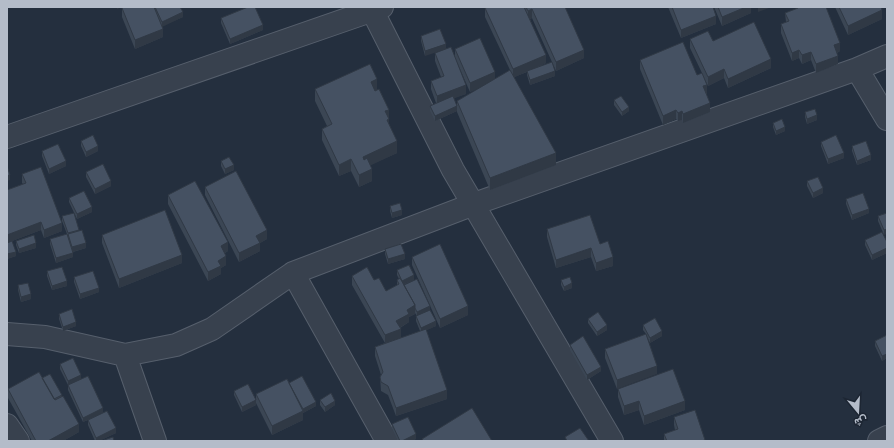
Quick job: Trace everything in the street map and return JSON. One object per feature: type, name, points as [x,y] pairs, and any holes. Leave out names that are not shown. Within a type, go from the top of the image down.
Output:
[{"type":"street","points":[[7,137],[377,9],[453,170],[612,441]]},
{"type":"street","points":[[7,334],[45,337],[125,355],[176,345],[212,329],[293,274],[474,204],[857,69],[887,56]]},
{"type":"street","points":[[857,69],[887,119]]},
{"type":"street","points":[[293,274],[387,441]]},
{"type":"street","points":[[125,355],[155,441]]},
{"type":"street","points":[[7,425],[18,441]]},
{"type":"street","points":[[879,441],[887,437]]},
{"type":"building","points":[[154,7],[163,29],[135,40],[122,8]]},
{"type":"building","points":[[155,7],[180,7],[183,12],[162,22]]},
{"type":"building","points":[[248,7],[255,7],[263,25],[230,39],[221,18]]},
{"type":"building","points":[[524,7],[546,55],[513,69],[485,8]]},
{"type":"building","points":[[526,7],[565,7],[584,50],[556,62],[532,9],[528,11]]},
{"type":"building","points":[[672,7],[713,7],[716,16],[681,30]]},
{"type":"building","points":[[718,7],[746,7],[722,17]]},
{"type":"building","points":[[798,7],[826,7],[840,43],[834,45],[838,56],[816,64],[811,52],[802,55],[799,50],[792,53],[781,24],[789,21],[785,13]]},
{"type":"building","points":[[839,7],[881,7],[882,10],[848,26]]},
{"type":"building","points":[[754,22],[771,59],[728,79],[724,69],[708,77],[690,39],[708,31],[713,41]]},
{"type":"building","points":[[440,29],[446,44],[425,51],[421,36]]},
{"type":"building","points":[[480,38],[495,72],[470,83],[455,49]]},
{"type":"building","points":[[683,42],[697,75],[702,73],[707,85],[703,86],[710,103],[683,114],[682,111],[678,113],[676,110],[663,116],[640,60]]},
{"type":"building","points":[[451,47],[466,85],[437,96],[431,81],[444,76],[435,53]]},
{"type":"building","points":[[552,62],[555,71],[530,80],[527,71]]},
{"type":"building","points":[[370,64],[377,79],[371,82],[375,91],[379,89],[389,110],[385,111],[389,119],[387,120],[397,141],[363,157],[364,160],[367,158],[372,169],[359,175],[351,159],[339,165],[322,129],[332,124],[315,89]]},
{"type":"building","points":[[510,70],[556,153],[490,178],[457,101]]},
{"type":"building","points":[[453,96],[457,106],[435,116],[430,106]]},
{"type":"building","points":[[621,96],[629,107],[622,112],[614,100]]},
{"type":"building","points":[[815,109],[817,115],[807,119],[805,112]]},
{"type":"building","points":[[782,119],[785,127],[776,131],[773,123]]},
{"type":"building","points":[[93,135],[98,146],[86,152],[81,141]]},
{"type":"building","points":[[836,135],[844,153],[828,159],[821,142]]},
{"type":"building","points":[[866,141],[871,155],[857,161],[852,146]]},
{"type":"building","points":[[58,144],[66,161],[49,169],[42,151]]},
{"type":"building","points":[[229,157],[234,165],[225,169],[221,161]]},
{"type":"building","points":[[103,164],[111,181],[95,189],[86,172]]},
{"type":"building","points":[[7,166],[10,175],[7,176]]},
{"type":"building","points":[[41,167],[62,223],[44,230],[41,222],[7,235],[7,190],[26,183],[22,174]]},
{"type":"building","points":[[236,171],[267,230],[256,236],[260,243],[239,253],[205,187]]},
{"type":"building","points":[[818,177],[823,188],[813,193],[807,181]]},
{"type":"building","points":[[195,181],[228,242],[221,246],[226,256],[218,261],[221,266],[208,272],[168,195]]},
{"type":"building","points":[[84,191],[92,207],[77,214],[69,198]]},
{"type":"building","points":[[863,193],[869,209],[852,215],[846,199]]},
{"type":"building","points":[[400,203],[402,210],[392,213],[390,206]]},
{"type":"building","points":[[165,210],[182,255],[119,279],[102,235]]},
{"type":"building","points":[[74,213],[79,230],[68,233],[62,216]]},
{"type":"building","points":[[887,213],[887,229],[884,230],[878,216]]},
{"type":"building","points":[[590,215],[600,244],[608,241],[613,257],[596,263],[591,248],[556,260],[547,229]]},
{"type":"building","points":[[82,230],[86,243],[72,247],[68,234]]},
{"type":"building","points":[[882,232],[887,242],[887,248],[872,255],[865,240]]},
{"type":"building","points":[[67,234],[73,253],[56,258],[50,239]]},
{"type":"building","points":[[34,235],[36,243],[19,249],[16,241]]},
{"type":"building","points":[[12,241],[16,252],[7,254],[7,243]]},
{"type":"building","points":[[401,244],[405,254],[388,259],[385,249]]},
{"type":"building","points":[[440,244],[468,306],[440,319],[412,257]]},
{"type":"building","points":[[409,265],[414,275],[402,281],[397,270]]},
{"type":"building","points":[[62,267],[67,281],[52,286],[47,271]]},
{"type":"building","points":[[367,267],[374,280],[379,278],[386,291],[399,284],[397,280],[400,278],[415,305],[407,310],[409,314],[396,321],[401,329],[385,335],[352,276]]},
{"type":"building","points":[[93,271],[99,288],[80,294],[74,277]]},
{"type":"building","points":[[570,277],[572,283],[564,287],[561,280]]},
{"type":"building","points":[[417,279],[430,306],[417,312],[415,305],[404,285]]},
{"type":"building","points":[[28,283],[31,294],[21,297],[18,285]]},
{"type":"building","points":[[72,309],[76,322],[63,327],[59,314]]},
{"type":"building","points":[[430,310],[436,321],[421,328],[416,316]]},
{"type":"building","points":[[598,312],[607,325],[597,332],[588,319]]},
{"type":"building","points":[[655,318],[662,331],[650,338],[643,325]]},
{"type":"building","points":[[426,329],[447,390],[396,408],[388,386],[381,382],[380,377],[383,372],[375,347]]},
{"type":"building","points":[[646,334],[657,366],[617,380],[605,349]]},
{"type":"building","points":[[887,335],[887,354],[882,356],[875,341]]},
{"type":"building","points":[[583,336],[601,367],[587,375],[570,345]]},
{"type":"building","points":[[73,358],[81,375],[68,381],[60,364]]},
{"type":"building","points":[[673,369],[685,401],[644,416],[639,401],[624,406],[618,389]]},
{"type":"building","points":[[39,372],[55,400],[63,396],[79,424],[48,441],[36,441],[8,389]]},
{"type":"building","points":[[50,374],[62,395],[54,399],[42,378]]},
{"type":"building","points":[[88,376],[103,408],[83,418],[68,385]]},
{"type":"building","points":[[302,376],[316,402],[303,409],[289,383]]},
{"type":"building","points":[[287,379],[303,411],[272,426],[256,394]]},
{"type":"building","points":[[248,384],[256,400],[242,407],[234,391]]},
{"type":"building","points":[[331,393],[335,401],[325,407],[320,400]]},
{"type":"building","points":[[472,408],[492,441],[423,441],[422,439]]},
{"type":"building","points":[[695,410],[705,440],[667,441],[664,434],[678,429],[674,417]]},
{"type":"building","points":[[107,411],[116,428],[96,438],[88,420]]},
{"type":"building","points":[[408,417],[416,434],[400,441],[392,424]]},
{"type":"building","points":[[580,428],[589,441],[567,441],[565,437]]},
{"type":"building","points":[[113,437],[114,441],[101,441]]}]
